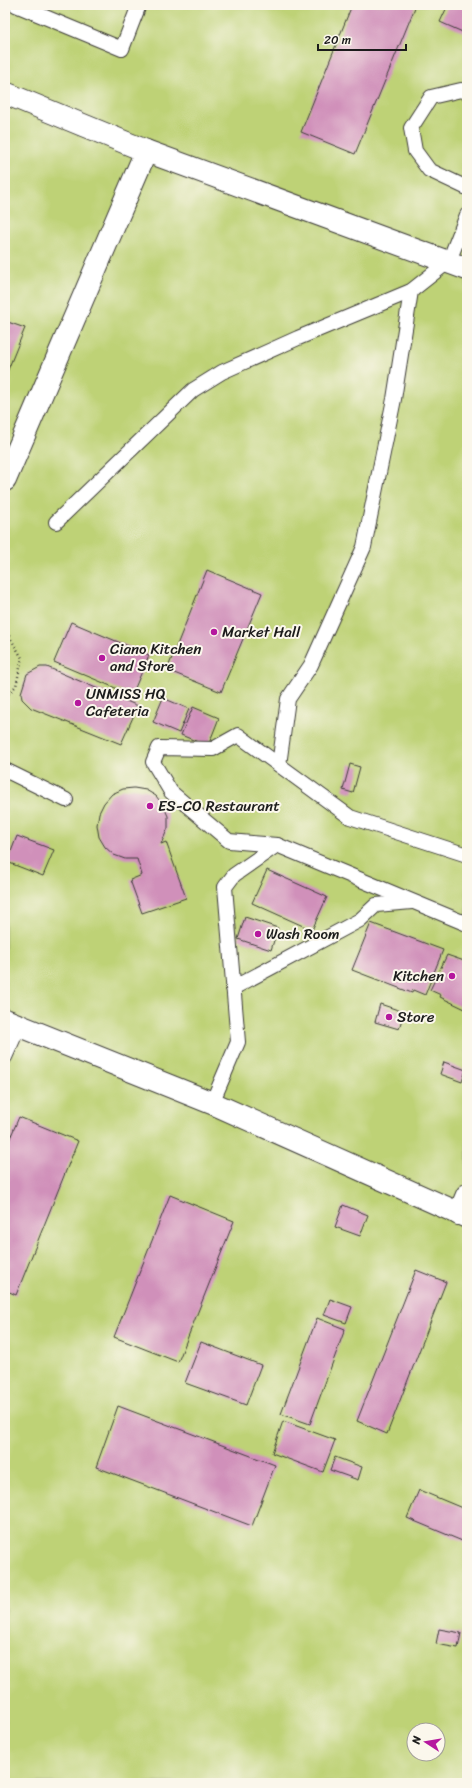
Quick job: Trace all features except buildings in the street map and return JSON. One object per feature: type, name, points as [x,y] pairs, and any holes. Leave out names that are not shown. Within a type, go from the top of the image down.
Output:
[{"type":"street","points":[[5,93],[146,151],[458,265]]},
{"type":"street","points":[[5,480],[146,151]]},
{"type":"street","points":[[12,1023],[212,1103],[464,1209]]},
{"type":"lane","points":[[16,5],[122,49],[139,5]]},
{"type":"lane","points":[[467,92],[461,90],[431,97],[411,128],[415,152],[429,170],[467,188]]},
{"type":"lane","points":[[56,522],[193,390],[222,372],[298,338],[411,291],[458,265],[467,214]]},
{"type":"lane","points":[[279,766],[288,699],[311,665],[364,547],[394,399],[411,291]]},
{"type":"lane","points":[[467,855],[350,817],[238,735],[214,749],[159,748],[153,762],[171,792],[229,841],[277,846],[467,924]]},
{"type":"lane","points":[[5,770],[66,800]]},
{"type":"lane","points":[[212,1103],[238,1042],[225,887],[234,875],[277,846]]},
{"type":"lane","points":[[233,988],[360,920],[376,905],[414,902]]},
{"type":"lane","points":[[5,1057],[12,1023]]},
{"type":"path","points":[[5,629],[22,658],[16,686],[5,697]]},
{"type":"green space","points":[[5,5],[467,5],[467,1783],[5,1783]]},
{"type":"place","name":"Market Hall","points":[[214,632]]},
{"type":"place","name":"Ciano Kitchen and Store","points":[[102,658]]},
{"type":"place","name":"UNMISS HQ Cafeteria","points":[[78,703]]},
{"type":"place","name":"ES-CO Restaurant","points":[[150,806]]},
{"type":"place","name":"Wash Room","points":[[258,934]]},
{"type":"place","name":"Kitchen","points":[[452,976]]},
{"type":"place","name":"Store","points":[[389,1017]]}]
